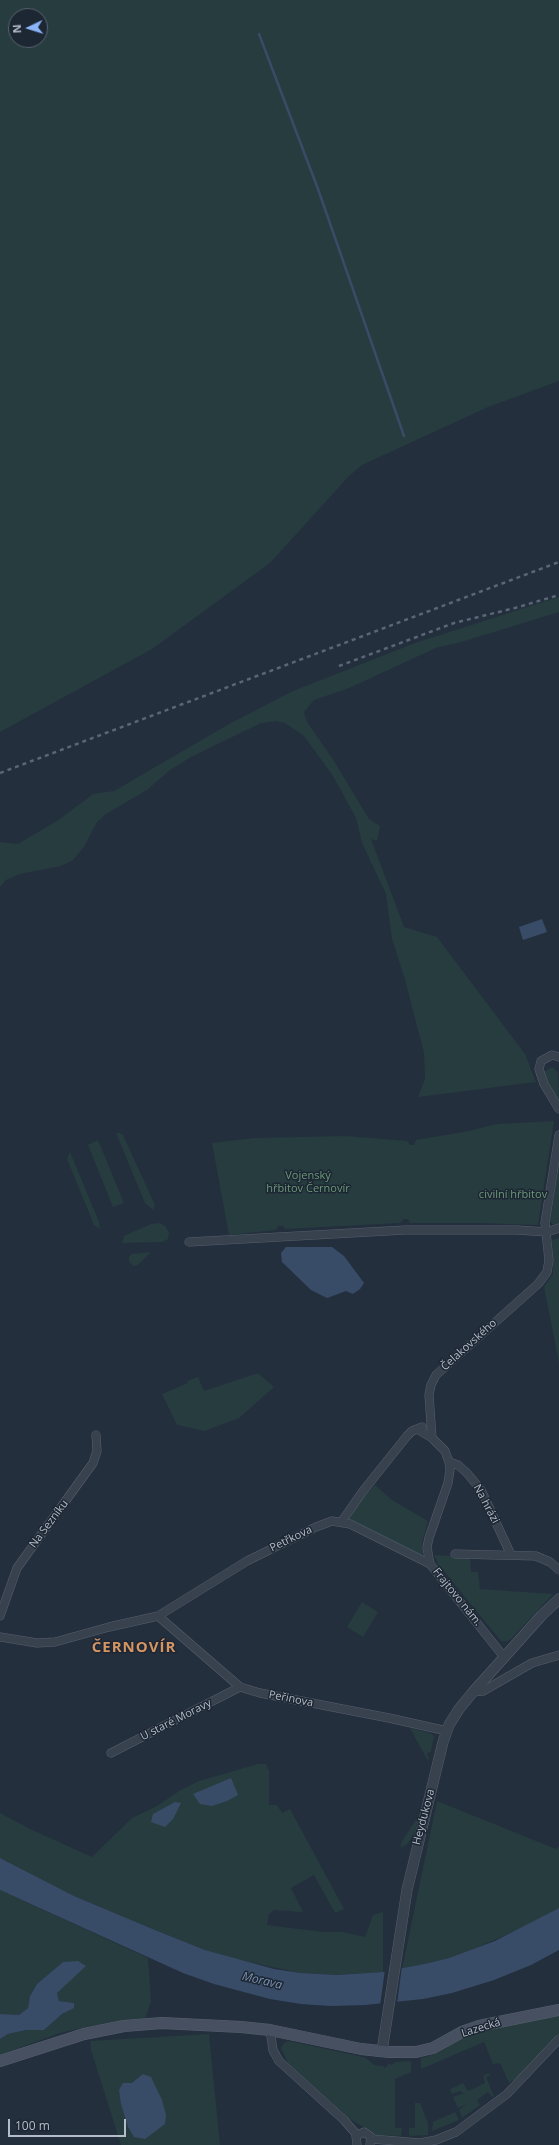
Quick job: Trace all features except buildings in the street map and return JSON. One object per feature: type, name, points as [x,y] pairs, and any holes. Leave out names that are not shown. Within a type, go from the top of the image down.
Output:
[{"type":"main road","name":"Lazecká","points":[[0,2061],[60,2040],[101,2030],[162,2023],[222,2021],[334,2044],[382,2051],[424,2050],[479,2026],[559,2010]]},
{"type":"street","points":[[559,1056],[552,1055],[541,1061],[539,1069],[544,1084],[559,1108]]},
{"type":"street","name":"Čelakovského","points":[[432,1438],[430,1389],[436,1375],[545,1276],[549,1265],[545,1223],[559,1135]]},
{"type":"street","points":[[189,1242],[405,1230],[517,1230],[547,1232],[559,1228]]},
{"type":"street","points":[[430,1564],[342,1522],[363,1491],[407,1436],[417,1429],[432,1425]]},
{"type":"street","points":[[417,1429],[432,1438],[442,1447],[449,1462]]},
{"type":"street","name":"Na Sezníku","points":[[0,1616],[17,1568],[93,1463],[97,1451],[96,1435]]},
{"type":"street","name":"Na hrázi","points":[[449,1462],[463,1469],[481,1490],[511,1556]]},
{"type":"street","name":"Frajtovo nám.","points":[[449,1462],[448,1482],[427,1546],[430,1564],[504,1657]]},
{"type":"street","name":"Petřkova","points":[[0,1637],[37,1642],[55,1642],[109,1627],[158,1616],[247,1561],[322,1524],[342,1522]]},
{"type":"street","points":[[455,1554],[536,1556],[550,1562],[559,1570]]},
{"type":"street","name":"Heydukova","points":[[382,2051],[396,1950],[416,1850],[447,1731],[456,1713],[473,1692],[542,1615],[559,1599]]},
{"type":"street","name":"Peřinova","points":[[158,1616],[240,1687],[260,1693],[447,1731]]},
{"type":"street","points":[[473,1692],[486,1690],[532,1663],[559,1655]]},
{"type":"street","name":"U staré Moravy","points":[[111,1753],[240,1687]]},
{"type":"street","points":[[270,2030],[273,2050],[278,2061],[344,2120],[357,2135]]},
{"type":"street","points":[[357,2135],[366,2132],[371,2142],[415,2143],[443,2138],[469,2124],[507,2094],[559,2039]]},
{"type":"street","points":[[357,2135],[355,2141],[357,2145]]},
{"type":"green space","points":[[0,0],[559,0],[559,381],[488,407],[362,465],[348,477],[270,563],[152,649],[0,732]]},
{"type":"green space","points":[[559,597],[559,612],[458,643],[438,647],[349,688],[314,700],[304,712],[307,722],[334,761],[369,819],[380,826],[377,841],[371,839],[404,927],[437,937],[525,1054],[536,1082],[418,1097],[425,1079],[424,1053],[404,976],[392,939],[386,894],[362,843],[356,818],[333,776],[304,736],[285,723],[276,721],[261,723],[191,757],[170,770],[147,790],[106,814],[97,822],[84,847],[73,860],[61,866],[20,874],[6,880],[0,887],[0,842],[18,844],[60,819],[93,794],[114,791],[231,723],[293,691],[415,643]]},
{"type":"green space","points":[[552,1067],[558,1072],[559,1103],[544,1075],[544,1072]]},
{"type":"green space","name":"Vojenský hřbitov Černovír","points":[[554,1121],[538,1225],[410,1223],[408,1219],[404,1219],[400,1223],[285,1229],[283,1226],[278,1226],[276,1230],[229,1235],[212,1143],[254,1138],[346,1136],[407,1141],[410,1145],[414,1145],[416,1140],[469,1131],[497,1124]]},
{"type":"green space","points":[[116,1133],[123,1135],[155,1205],[153,1210],[145,1203]]},
{"type":"green space","points":[[98,1140],[124,1203],[113,1207],[88,1145]]},
{"type":"green space","points":[[70,1152],[99,1222],[100,1229],[94,1225],[67,1159]]},
{"type":"green space","points":[[559,1163],[559,1224],[557,1225],[552,1224],[550,1221]]},
{"type":"green space","points":[[159,1223],[165,1226],[169,1232],[168,1239],[163,1242],[122,1243],[124,1236],[151,1224]]},
{"type":"green space","points":[[559,1238],[559,1363],[544,1287],[553,1274],[552,1240]]},
{"type":"green space","points":[[151,1252],[138,1265],[133,1266],[129,1261],[129,1257],[132,1254]]},
{"type":"green space","points":[[258,1373],[274,1387],[239,1418],[205,1431],[177,1425],[162,1394],[198,1377],[204,1391]]},
{"type":"green space","points":[[375,1485],[392,1500],[428,1521],[422,1543],[423,1553],[421,1556],[417,1557],[349,1519],[359,1501]]},
{"type":"green space","points":[[434,1555],[470,1557],[471,1572],[478,1572],[480,1589],[553,1594],[512,1638],[508,1641],[501,1641],[438,1564]]},
{"type":"green space","points":[[362,1602],[378,1612],[363,1637],[347,1627]]},
{"type":"green space","points":[[410,1728],[430,1733],[434,1736],[431,1752],[428,1752],[427,1756],[429,1757],[428,1761]]},
{"type":"green space","points":[[258,1764],[266,1764],[269,1771],[269,1805],[277,1805],[282,1813],[290,1809],[344,1909],[335,1913],[314,1875],[291,1888],[303,1912],[274,1910],[269,1914],[267,1925],[323,1932],[342,1932],[365,1937],[373,1915],[383,1912],[383,1972],[337,1975],[301,1973],[235,1959],[205,1950],[74,1896],[0,1858],[0,1813],[30,1829],[92,1857],[132,1818],[157,1806],[179,1791],[199,1781]]},
{"type":"green space","points":[[437,1801],[556,1849],[559,1846],[559,1908],[518,1930],[466,1952],[449,1958],[402,1969]]},
{"type":"green space","points":[[417,1818],[419,1818],[414,1834],[408,1843],[401,1848],[401,1843]]},
{"type":"green space","points":[[0,1890],[148,1958],[151,2001],[145,2019],[91,2026],[60,2033],[0,2055],[0,2039],[8,2034],[26,2030],[44,2030],[62,2014],[74,2008],[74,2003],[59,2001],[57,1993],[67,1983],[63,1962],[37,1984],[30,1996],[28,2008],[19,2015],[0,2014]]},
{"type":"green space","points":[[559,2015],[559,2034],[515,2081],[513,2080],[509,2083],[500,2063],[493,2064],[484,2042],[421,2069],[421,2058],[437,2053],[470,2033]]},
{"type":"green space","points":[[209,2034],[220,2145],[121,2145],[91,2050],[90,2041]]},
{"type":"green space","points":[[289,2041],[366,2058],[374,2065],[383,2066],[385,2068],[389,2063],[391,2065],[396,2062],[411,2061],[411,2072],[395,2079],[395,2128],[402,2128],[401,2136],[376,2135],[350,2119],[288,2063],[281,2048],[284,2043]]},
{"type":"green space","points":[[488,2073],[491,2075],[486,2077],[494,2096],[492,2097],[488,2092],[477,2100],[480,2105],[462,2118],[459,2110],[465,2105],[458,2108],[453,2097],[464,2093],[460,2091],[452,2094],[450,2089],[463,2083],[468,2091],[485,2083],[483,2076]]},
{"type":"green space","points":[[415,2103],[420,2103],[428,2123],[428,2135],[409,2136],[409,2128],[415,2128]]},
{"type":"green space","points":[[455,2112],[459,2120],[432,2131],[433,2122]]},
{"type":"water","points":[[542,919],[547,932],[523,940],[519,927]]},
{"type":"water","points":[[286,1247],[332,1247],[344,1256],[364,1283],[360,1289],[353,1294],[346,1291],[327,1298],[311,1290],[282,1262],[281,1253]]},
{"type":"water","points":[[231,1778],[238,1795],[227,1801],[212,1806],[200,1804],[193,1794]]},
{"type":"water","points":[[175,1802],[181,1803],[173,1819],[165,1827],[151,1822],[153,1814]]},
{"type":"water","name":"Morava","points":[[0,1858],[74,1896],[155,1930],[205,1950],[274,1969],[301,1973],[337,1975],[383,1972],[424,1964],[449,1958],[495,1941],[559,1908],[559,1950],[531,1965],[494,1980],[452,1993],[423,1999],[365,2005],[331,2006],[301,2004],[270,1999],[214,1984],[183,1973],[0,1890]]},
{"type":"water","points":[[78,1961],[86,1966],[57,1993],[59,2001],[74,2003],[74,2008],[62,2014],[44,2030],[26,2030],[8,2034],[0,2039],[0,2014],[19,2015],[28,2008],[30,1996],[37,1984],[63,1962]]},
{"type":"water","points":[[143,2074],[151,2077],[162,2100],[166,2115],[165,2124],[145,2139],[134,2137],[128,2127],[121,2104],[119,2090],[123,2083],[132,2083]]},
{"type":"pier","points":[[402,1966],[397,2004],[380,2006],[385,1969]]},
{"type":"waterway","points":[[259,34],[318,189],[404,436]]},
{"type":"railway","points":[[0,773],[559,562]]},
{"type":"railway","points":[[339,666],[454,623],[515,608],[559,595]]},
{"type":"district","name":"ČERNOVÍR","points":[[134,1648]]},
{"type":"park label","name":"civilní hřbitov","points":[[513,1195]]}]
